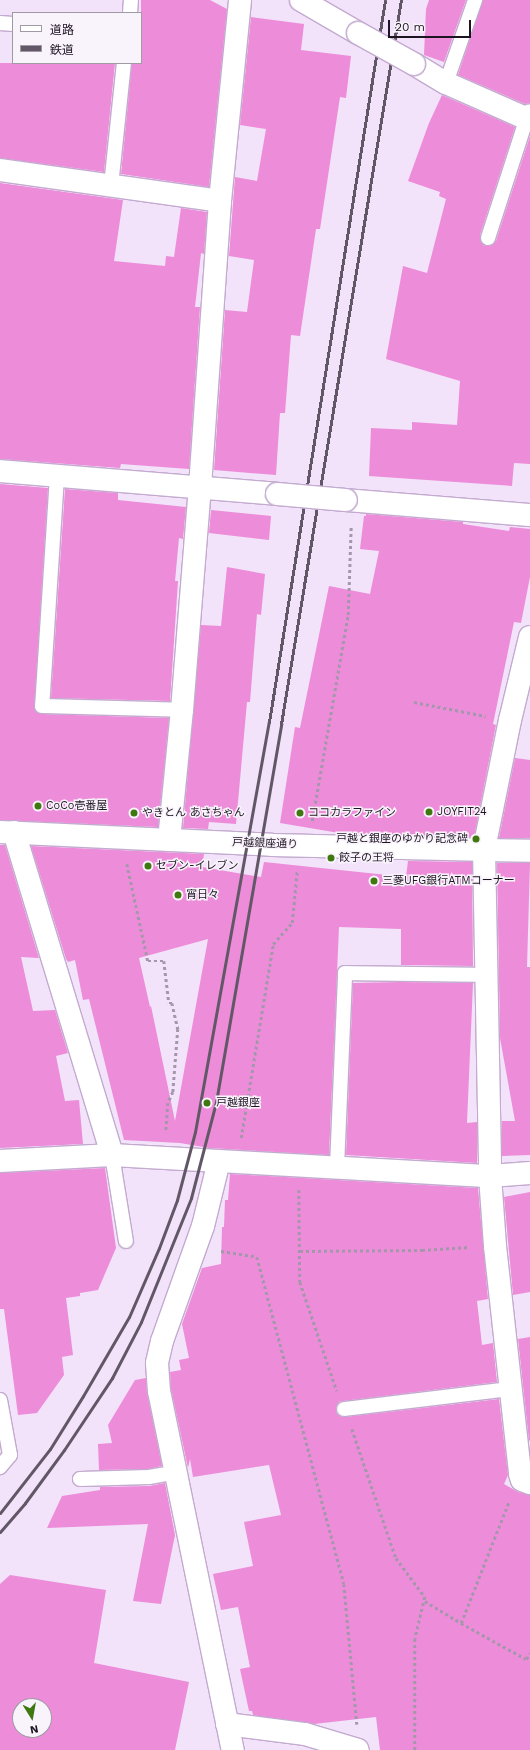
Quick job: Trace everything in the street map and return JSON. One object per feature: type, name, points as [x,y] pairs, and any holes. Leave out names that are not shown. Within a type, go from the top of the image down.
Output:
[{"type":"street","points":[[169,840],[182,710],[200,487],[220,200],[240,0]]},
{"type":"street","points":[[301,0],[446,83],[529,116]]},
{"type":"street","points":[[0,170],[220,200]]},
{"type":"street","points":[[0,471],[530,515]]},
{"type":"street","points":[[525,1479],[509,1389],[495,1246],[490,1176],[484,849],[510,720],[530,636]]},
{"type":"street","points":[[7,832],[112,1155]]},
{"type":"street","name":"戸越銀座通り","points":[[7,832],[303,845],[530,851]]},
{"type":"street","points":[[0,1161],[112,1155],[490,1176],[530,1173]]},
{"type":"street","points":[[228,1161],[212,1194],[162,1342],[157,1363],[159,1391],[233,1750]]},
{"type":"street","points":[[227,1724],[305,1734],[358,1750]]},
{"type":"lane","points":[[130,12],[131,0]]},
{"type":"lane","points":[[446,83],[475,0]]},
{"type":"lane","points":[[0,23],[12,24]]},
{"type":"lane","points":[[111,186],[124,64]]},
{"type":"lane","points":[[488,238],[529,116]]},
{"type":"lane","points":[[57,476],[42,706],[182,710]]},
{"type":"lane","points":[[337,1167],[345,973],[486,975]]},
{"type":"lane","points":[[112,1155],[126,1241]]},
{"type":"lane","points":[[344,1409],[509,1389]]},
{"type":"lane","points":[[0,1400],[10,1456],[0,1467]]},
{"type":"lane","points":[[80,1479],[149,1477],[176,1472]]},
{"type":"path","points":[[228,1161],[273,944],[292,924],[303,845],[348,615],[349,500]]},
{"type":"path","points":[[414,702],[510,720]]},
{"type":"path","points":[[122,837],[148,961],[164,961],[169,1003],[172,1003],[178,1029],[173,1092],[168,1103],[165,1139],[161,1157]]},
{"type":"path","points":[[195,1246],[257,1257],[344,1584],[357,1726]]},
{"type":"path","points":[[300,1251],[422,1250],[495,1246]]},
{"type":"path","points":[[461,1623],[525,1479]]},
{"type":"path","points":[[415,1750],[415,1639],[425,1599],[461,1623],[526,1659],[530,1653]]},
{"type":"building","points":[[141,0],[210,0],[227,9],[209,187],[121,174],[132,64],[142,64]]},
{"type":"building","points":[[429,0],[466,0],[444,62],[424,55],[426,9]]},
{"type":"building","points":[[483,0],[530,0],[530,103],[525,104],[458,75]]},
{"type":"building","points":[[251,17],[304,24],[301,50],[351,56],[346,98],[340,97],[320,229],[316,229],[300,336],[291,335],[285,413],[280,413],[276,475],[214,470],[225,310],[247,312],[254,260],[229,256],[235,177],[257,181],[266,129],[240,125]]},
{"type":"building","points":[[0,63],[115,64],[104,172],[0,158]]},
{"type":"building","points":[[442,95],[515,127],[480,235],[480,240],[485,246],[490,246],[496,241],[530,136],[530,464],[514,463],[512,486],[369,476],[371,428],[412,430],[412,422],[457,425],[460,381],[386,359],[403,266],[427,273],[446,199],[439,196],[440,192],[408,181],[429,123]]},
{"type":"building","points":[[0,183],[123,200],[114,261],[165,266],[166,256],[174,257],[181,208],[207,212],[204,254],[201,253],[195,307],[200,307],[189,469],[121,464],[120,468],[0,459]]},
{"type":"building","points":[[0,484],[48,488],[34,709],[42,714],[169,718],[158,827],[0,820]]},
{"type":"building","points":[[65,489],[118,493],[118,500],[186,507],[183,539],[179,538],[175,581],[178,581],[170,701],[51,698]]},
{"type":"building","points":[[211,510],[271,516],[269,540],[209,533]]},
{"type":"building","points":[[366,514],[463,522],[463,524],[509,531],[510,527],[530,529],[530,577],[521,623],[514,622],[493,724],[496,725],[474,837],[345,834],[280,823],[295,727],[300,728],[329,586],[370,594],[379,551],[360,549],[364,516],[366,516]]},
{"type":"building","points":[[227,567],[265,574],[261,615],[257,614],[250,702],[247,702],[236,824],[209,822],[208,829],[183,828],[201,625],[221,626]]},
{"type":"building","points":[[515,758],[530,760],[530,838],[499,838]]},
{"type":"building","points":[[0,845],[5,845],[39,958],[21,957],[33,1011],[55,1010],[68,1053],[56,1056],[65,1101],[79,1100],[83,1144],[0,1148]]},
{"type":"building","points":[[31,846],[204,854],[202,867],[261,877],[264,862],[406,877],[408,861],[472,862],[473,966],[401,965],[401,929],[339,927],[329,1155],[209,1148],[180,1143],[124,1140],[89,999],[83,1000],[75,960],[68,962]],"holes":[[[208,939],[175,1121],[151,1006],[150,1007],[139,958]]]},
{"type":"building","points":[[497,863],[530,863],[527,967],[530,967],[530,1155],[502,1156],[502,1121],[515,1121],[500,1038]]},
{"type":"building","points":[[353,983],[473,983],[467,1123],[477,1122],[477,1163],[346,1155]]},
{"type":"building","points":[[105,1168],[116,1248],[98,1290],[80,1293],[80,1296],[66,1298],[73,1355],[62,1357],[64,1375],[37,1413],[18,1415],[4,1309],[0,1309],[0,1173]]},
{"type":"building","points":[[230,1174],[478,1188],[488,1299],[477,1301],[482,1345],[493,1343],[497,1382],[343,1401],[339,1402],[336,1410],[337,1414],[345,1417],[499,1399],[508,1475],[504,1484],[518,1492],[530,1495],[530,1750],[380,1750],[376,1717],[314,1724],[253,1715],[252,1711],[249,1711],[240,1669],[250,1667],[238,1607],[221,1610],[213,1574],[253,1566],[244,1522],[281,1515],[269,1465],[193,1477],[190,1459],[188,1468],[171,1389],[170,1372],[181,1370],[179,1360],[189,1358],[182,1324],[202,1268],[221,1264],[222,1227],[224,1227],[225,1200],[228,1200]]},
{"type":"building","points":[[530,1192],[530,1292],[513,1295],[504,1197]]},
{"type":"building","points":[[530,1337],[530,1440],[529,1441],[518,1339]]},
{"type":"building","points":[[146,1378],[147,1393],[162,1466],[148,1469],[99,1470],[98,1444],[112,1443],[108,1425],[135,1380]]},
{"type":"building","points":[[165,1483],[175,1535],[161,1604],[133,1601],[148,1524],[47,1528],[62,1496],[100,1490],[100,1487],[149,1486]]},
{"type":"building","points":[[10,1575],[106,1590],[94,1663],[189,1682],[175,1750],[0,1750],[0,1584]]},
{"type":"railway","points":[[0,1513],[50,1449],[129,1317],[159,1248],[177,1200],[195,1132],[269,722],[385,0]]},
{"type":"railway","points":[[0,1532],[25,1503],[64,1450],[112,1378],[141,1322],[191,1198],[216,1102],[281,724],[401,0]]},
{"type":"place","name":"CoCo壱番屋","points":[[38,806]]},
{"type":"place","name":"JOYFIT24","points":[[429,812]]},
{"type":"place","name":"やきとん あさちゃん","points":[[134,813]]},
{"type":"place","name":"ココカラファイン","points":[[300,813]]},
{"type":"place","name":"戸越と銀座のゆかり記念碑","points":[[476,839]]},
{"type":"place","name":"餃子の王将","points":[[331,858]]},
{"type":"place","name":"セブン-イレブン","points":[[148,866]]},
{"type":"place","name":"三菱UFG銀行ATMコーナー","points":[[374,881]]},
{"type":"place","name":"宵日々","points":[[178,895]]},
{"type":"place","name":"戸越銀座","points":[[207,1103]]}]
